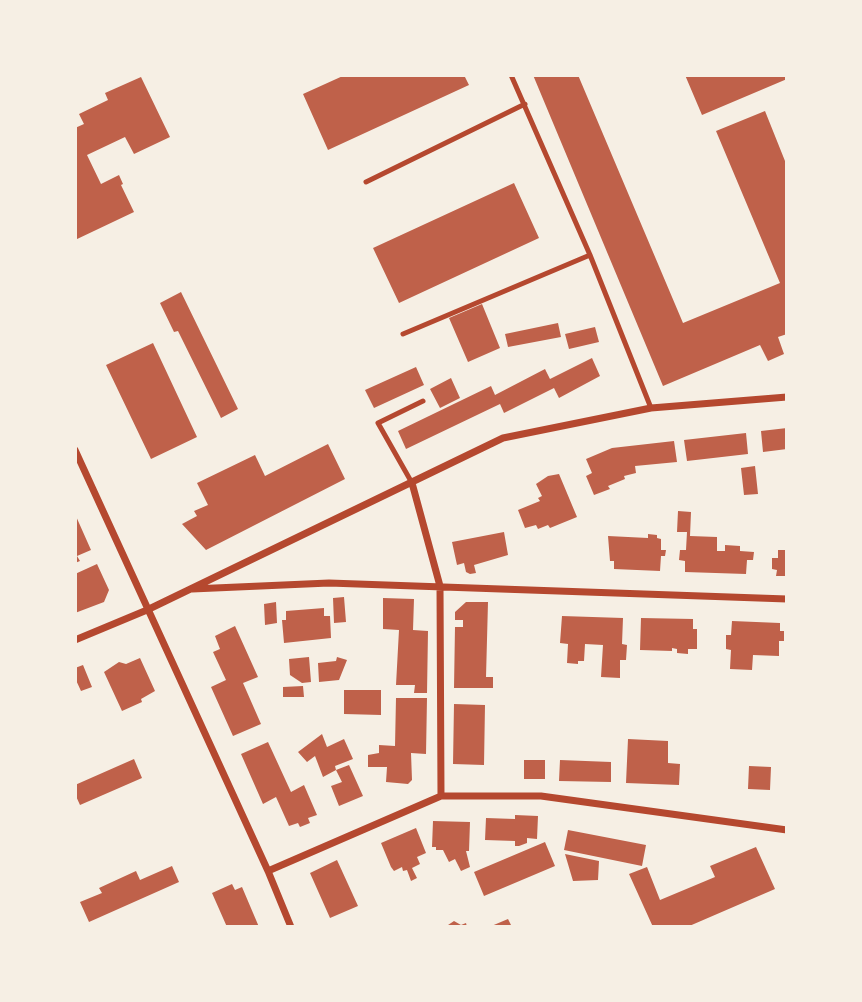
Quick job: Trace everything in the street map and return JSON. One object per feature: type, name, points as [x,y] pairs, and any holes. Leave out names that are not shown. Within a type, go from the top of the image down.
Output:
[{"type":"street","points":[[75,639],[147,610],[503,438],[651,408],[787,397]]},
{"type":"street","points":[[75,450],[268,871],[290,927]]},
{"type":"street","points":[[412,483],[440,586],[441,796]]},
{"type":"street","points":[[188,589],[329,583],[787,599]]},
{"type":"street","points":[[268,871],[441,796],[541,796],[787,830]]},
{"type":"lane","points":[[511,75],[590,255],[651,408]]},
{"type":"lane","points":[[366,182],[525,104]]},
{"type":"lane","points":[[403,334],[590,255]]},
{"type":"lane","points":[[412,483],[378,423],[423,401]]},
{"type":"building","points":[[345,75],[464,75],[469,85],[328,150],[303,94]]},
{"type":"building","points":[[533,75],[578,75],[683,323],[780,283],[716,131],[765,111],[787,166],[787,334],[778,337],[784,354],[768,361],[760,345],[663,386]]},
{"type":"building","points":[[685,75],[787,75],[787,79],[702,115]]},
{"type":"building","points":[[141,77],[170,137],[134,154],[125,137],[87,155],[101,184],[119,175],[134,212],[75,240],[75,128],[84,124],[79,114],[108,100],[105,93]]},
{"type":"building","points":[[514,183],[539,238],[399,303],[373,248]]},
{"type":"building","points":[[181,292],[238,409],[221,418],[178,331],[174,332],[160,303]]},
{"type":"building","points":[[482,304],[500,348],[468,362],[449,318]]},
{"type":"building","points":[[558,323],[561,337],[508,347],[505,334]]},
{"type":"building","points":[[595,327],[599,342],[569,349],[565,334]]},
{"type":"building","points":[[153,343],[197,437],[151,459],[106,365]]},
{"type":"building","points":[[592,358],[600,376],[559,398],[554,388],[504,413],[500,404],[406,449],[398,431],[491,386],[495,395],[545,369],[550,379]]},
{"type":"building","points":[[416,367],[424,385],[374,408],[365,390]]},
{"type":"building","points":[[451,378],[460,398],[440,408],[430,389]]},
{"type":"building","points":[[787,428],[787,449],[763,452],[761,431]]},
{"type":"building","points":[[746,433],[748,454],[687,461],[684,440]]},
{"type":"building","points":[[674,441],[677,462],[635,466],[636,473],[624,476],[625,479],[608,486],[610,489],[594,495],[586,476],[592,473],[586,459],[612,448]]},
{"type":"building","points":[[328,444],[345,479],[206,550],[182,524],[197,516],[194,511],[208,505],[197,483],[255,455],[265,476]]},
{"type":"building","points":[[755,466],[758,494],[744,495],[741,468]]},
{"type":"building","points":[[559,474],[577,517],[550,528],[548,525],[538,529],[536,525],[525,528],[518,510],[540,501],[538,498],[542,496],[536,484],[548,476]]},
{"type":"building","points":[[678,511],[691,512],[690,536],[717,537],[717,551],[725,551],[725,545],[740,546],[740,551],[754,552],[753,560],[747,560],[746,574],[685,572],[685,561],[679,560],[680,550],[686,550],[687,532],[677,532]]},
{"type":"building","points":[[75,514],[91,550],[77,556],[80,561],[75,563]]},
{"type":"building","points":[[504,532],[508,555],[474,565],[476,573],[466,572],[464,563],[457,565],[452,542]]},
{"type":"building","points":[[648,534],[657,535],[657,538],[661,539],[661,550],[666,550],[665,556],[661,556],[660,571],[614,569],[614,561],[610,561],[608,536],[648,538]]},
{"type":"building","points":[[778,550],[787,550],[787,576],[776,576],[777,570],[772,569],[772,558],[778,558]]},
{"type":"building","points":[[97,564],[109,590],[104,602],[75,613],[75,574]]},
{"type":"building","points":[[344,597],[346,622],[334,623],[333,598]]},
{"type":"building","points":[[383,598],[414,599],[413,630],[428,631],[427,693],[414,693],[415,685],[396,685],[399,630],[383,629]]},
{"type":"building","points":[[276,602],[277,623],[265,625],[264,604]]},
{"type":"building","points":[[466,602],[488,602],[486,677],[493,677],[493,688],[454,688],[455,627],[463,627],[463,620],[455,620],[455,612]]},
{"type":"building","points":[[324,608],[324,616],[330,616],[331,638],[284,643],[282,620],[286,620],[286,611]]},
{"type":"building","points":[[562,616],[623,618],[622,644],[627,645],[626,660],[620,660],[620,678],[601,677],[603,645],[585,644],[584,661],[578,661],[578,664],[567,663],[568,644],[560,643]]},
{"type":"building","points":[[641,618],[693,619],[693,629],[697,629],[697,649],[688,649],[688,654],[677,653],[677,649],[672,648],[672,651],[640,650]]},
{"type":"building","points":[[732,621],[780,623],[780,631],[784,631],[784,641],[779,641],[779,656],[753,655],[752,670],[730,669],[731,650],[726,649],[726,635],[731,635]]},
{"type":"building","points":[[235,626],[258,677],[243,683],[261,724],[233,736],[211,687],[226,680],[213,652],[220,649],[215,636]]},
{"type":"building","points":[[309,657],[311,682],[302,683],[290,675],[289,659]]},
{"type":"building","points":[[337,657],[347,660],[339,680],[319,682],[318,663],[336,661]]},
{"type":"building","points":[[140,658],[155,691],[141,699],[142,702],[122,711],[104,672],[119,662],[126,664]]},
{"type":"building","points":[[83,665],[92,687],[81,691],[75,678],[75,668]]},
{"type":"building","points":[[303,686],[304,697],[283,697],[283,687]]},
{"type":"building","points":[[344,690],[381,690],[381,715],[344,714]]},
{"type":"building","points":[[396,698],[427,698],[426,754],[411,753],[412,780],[408,784],[386,782],[387,767],[368,767],[368,755],[379,753],[379,745],[395,746]]},
{"type":"building","points":[[454,704],[485,705],[484,765],[453,764]]},
{"type":"building","points":[[322,734],[327,747],[344,739],[353,759],[335,766],[336,770],[323,777],[315,756],[307,762],[298,752]]},
{"type":"building","points":[[628,739],[668,741],[668,763],[680,764],[679,785],[626,783]]},
{"type":"building","points":[[268,742],[291,792],[304,785],[317,815],[308,818],[310,823],[300,827],[298,823],[289,826],[276,797],[263,804],[241,754]]},
{"type":"building","points":[[134,759],[142,778],[80,805],[75,794],[75,785]]},
{"type":"building","points":[[524,760],[545,760],[545,779],[524,779]]},
{"type":"building","points":[[560,760],[611,762],[611,782],[559,781]]},
{"type":"building","points":[[349,765],[363,796],[339,806],[331,786],[342,782],[336,770]]},
{"type":"building","points":[[749,766],[771,767],[770,790],[748,789]]},
{"type":"building","points":[[515,815],[538,816],[537,839],[527,838],[527,843],[519,846],[515,846],[515,841],[485,840],[486,818],[515,819]]},
{"type":"building","points":[[433,821],[470,822],[469,851],[466,851],[470,867],[461,871],[455,859],[449,862],[443,850],[432,847]]},
{"type":"building","points":[[416,828],[426,853],[417,857],[420,864],[412,868],[417,878],[411,881],[407,870],[403,871],[402,867],[394,871],[381,843]]},
{"type":"building","points":[[568,830],[646,845],[642,866],[564,850]]},
{"type":"building","points":[[545,842],[555,866],[484,896],[474,872]]},
{"type":"building","points":[[756,847],[775,889],[687,927],[653,927],[629,874],[647,867],[660,900],[715,877],[710,866]]},
{"type":"building","points":[[565,854],[599,861],[598,880],[573,881]]},
{"type":"building","points":[[337,860],[358,906],[330,918],[310,873]]},
{"type":"building","points":[[172,866],[179,882],[89,922],[80,902],[102,893],[99,888],[136,871],[140,880]]},
{"type":"building","points":[[232,884],[235,890],[242,887],[259,927],[227,927],[212,893]]},
{"type":"building","points":[[508,919],[512,927],[489,927]]},
{"type":"building","points":[[454,921],[461,925],[466,923],[467,927],[445,927]]}]
